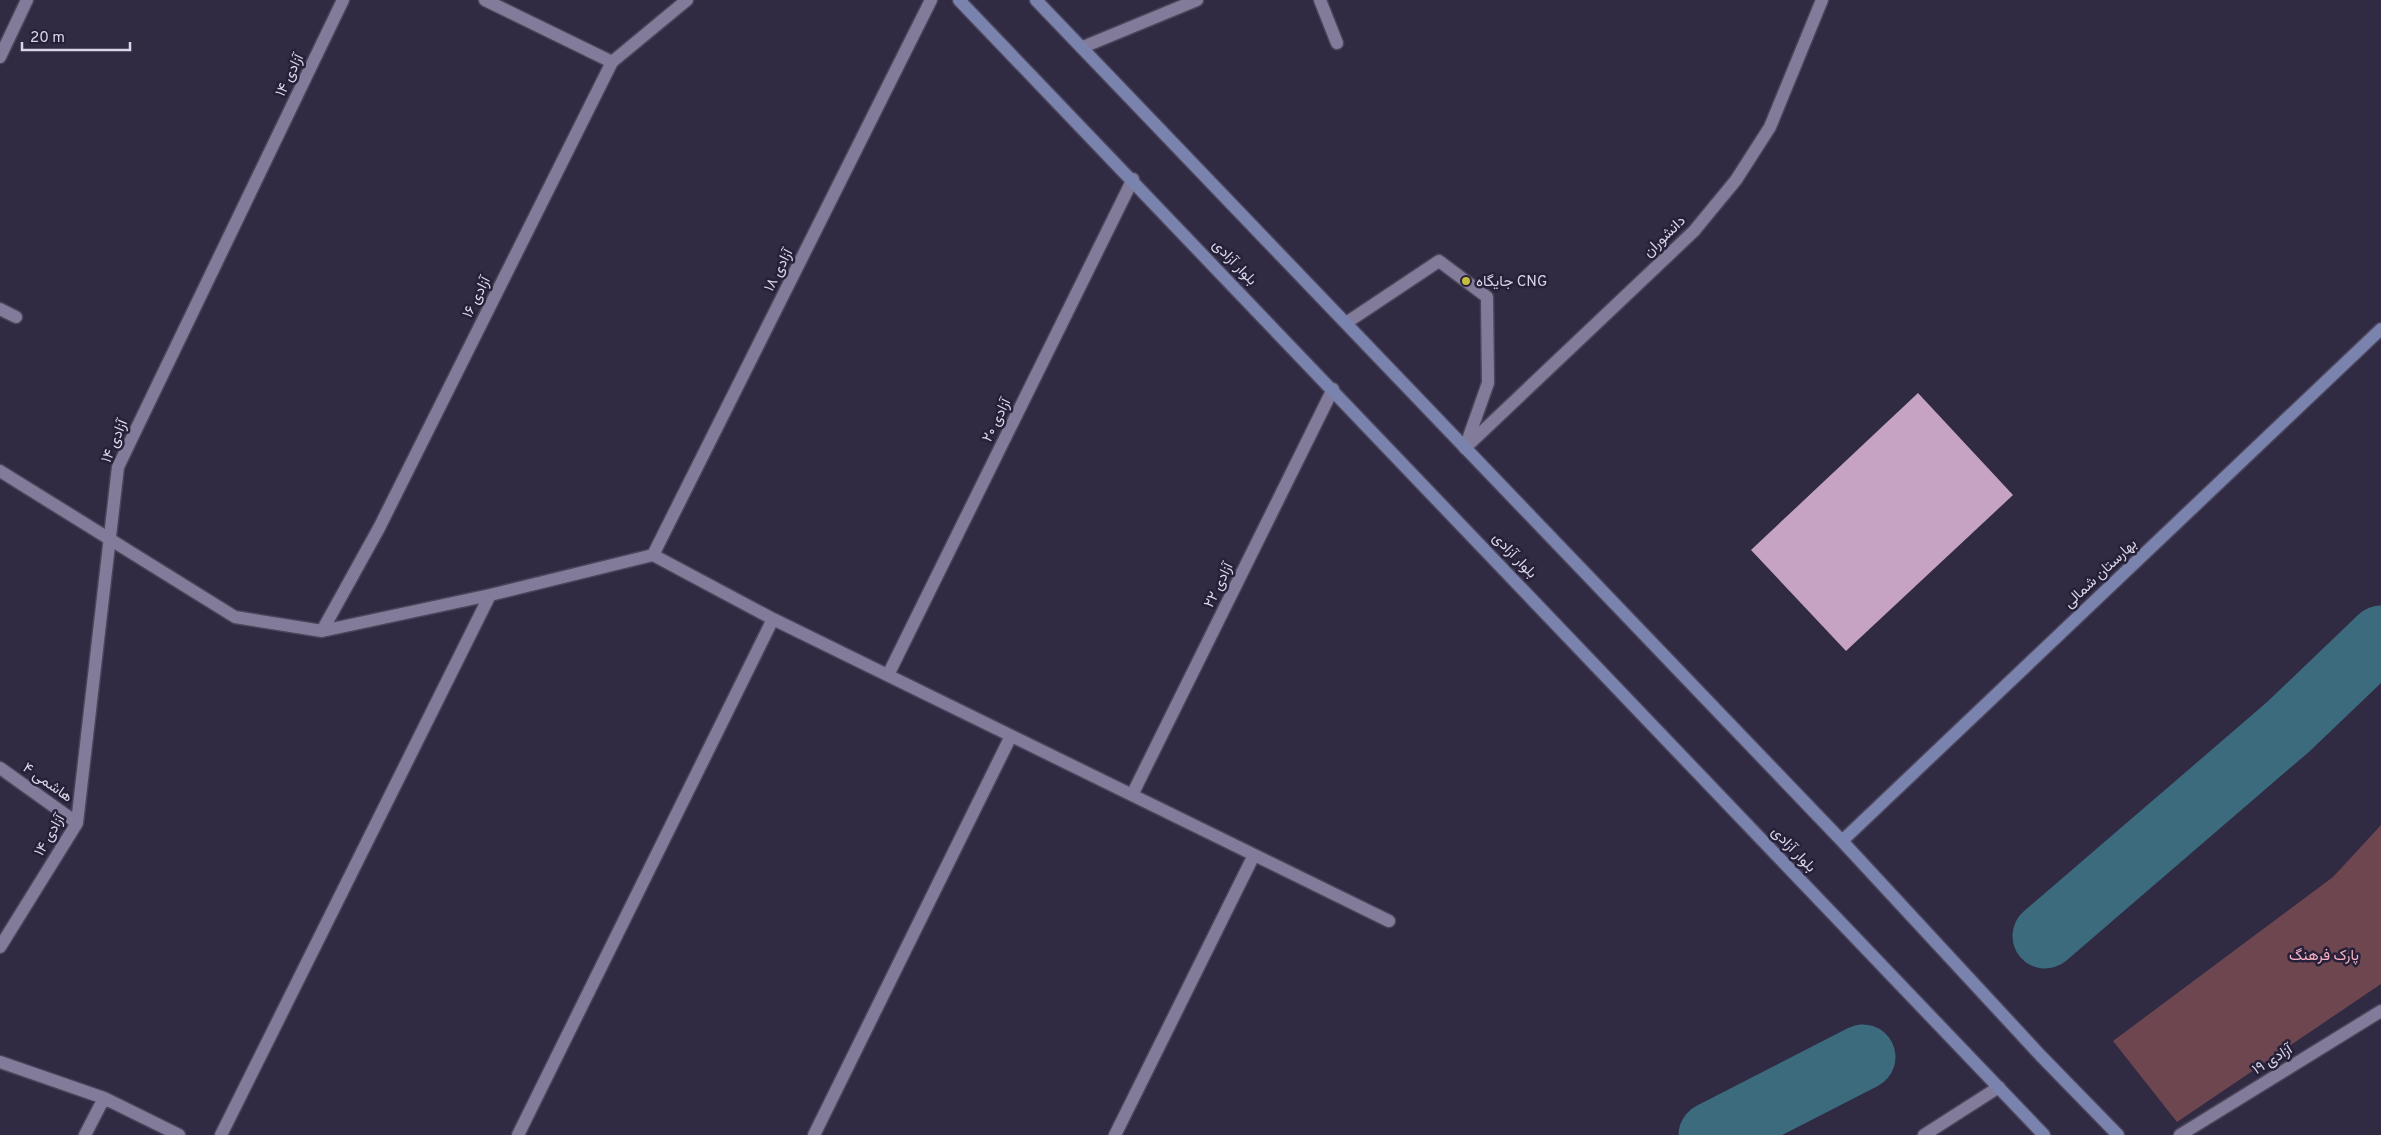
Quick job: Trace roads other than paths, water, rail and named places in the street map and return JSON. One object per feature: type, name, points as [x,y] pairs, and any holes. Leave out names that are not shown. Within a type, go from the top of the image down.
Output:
[{"type":"main road","name":"بلوار آزادی","points":[[959,0],[1333,389],[2044,1135]]},
{"type":"main road","points":[[1036,0],[1842,841],[2041,1056],[2118,1135]]},
{"type":"main road","name":"بهارستان شمالی","points":[[1842,841],[2381,329]]},
{"type":"street","points":[[0,57],[26,0]]},
{"type":"street","name":"آزادی ۱۴","points":[[0,947],[77,823],[118,467],[343,0]]},
{"type":"street","points":[[485,0],[612,62]]},
{"type":"street","name":"آزادی ۱۶","points":[[322,631],[379,528],[612,62],[687,0]]},
{"type":"street","name":"آزادی ۱۸","points":[[654,555],[931,0]]},
{"type":"street","points":[[1083,47],[1197,0]]},
{"type":"street","points":[[1320,0],[1337,43]]},
{"type":"street","name":"دانشوران","points":[[1465,448],[1694,230],[1736,180],[1770,127],[1822,0]]},
{"type":"street","name":"آزادی ۲۰","points":[[888,675],[1133,180]]},
{"type":"street","points":[[1346,323],[1439,261],[1487,297],[1488,383],[1465,448]]},
{"type":"street","points":[[0,309],[16,317]]},
{"type":"street","name":"آزادی ۲۲","points":[[1132,795],[1333,389]]},
{"type":"street","points":[[0,471],[235,618],[322,631],[654,555],[773,619],[1389,921]]},
{"type":"street","points":[[221,1135],[490,594]]},
{"type":"street","points":[[518,1135],[773,619]]},
{"type":"street","points":[[814,1135],[1011,736]]},
{"type":"street","name":"هاشمی ۴","points":[[0,768],[77,823]]},
{"type":"street","points":[[1116,1135],[1254,855]]},
{"type":"street","name":"آزادی ۱۹","points":[[2180,1135],[2381,1012]]},
{"type":"street","points":[[0,1062],[104,1098],[179,1135]]},
{"type":"street","points":[[1924,1135],[1999,1087]]},
{"type":"street","points":[[85,1135],[104,1098]]},
{"type":"waterway","points":[[2045,936],[2288,727],[2381,638]]},
{"type":"waterway","points":[[1711,1135],[1863,1057]]},
{"type":"place","name":"جایگاه CNG","points":[[1466,281]]},
{"type":"park label","name":"پارک فرهنگ","points":[[2324,955]]}]
